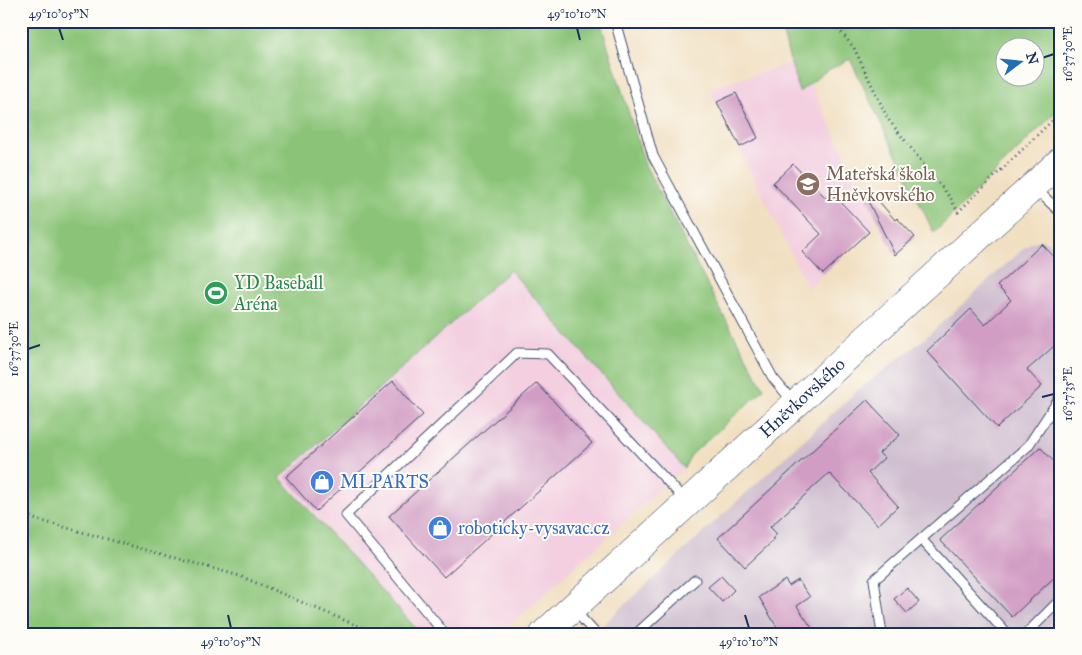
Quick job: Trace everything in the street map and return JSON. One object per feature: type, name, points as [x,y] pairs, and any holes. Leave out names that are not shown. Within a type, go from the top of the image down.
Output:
[{"type":"main road","name":"Hněvkovského","points":[[544,634],[1061,161]]},
{"type":"lane","points":[[615,21],[653,156],[773,378],[795,404]]},
{"type":"lane","points":[[1033,186],[1061,213]]},
{"type":"lane","points":[[445,634],[346,515],[517,353],[548,354],[687,502]]},
{"type":"lane","points":[[882,634],[874,580],[1028,446],[1060,399]]},
{"type":"lane","points":[[922,540],[1007,634]]},
{"type":"lane","points":[[636,634],[695,580]]},
{"type":"lane","points":[[1026,634],[1059,605]]},
{"type":"lane","points":[[572,608],[596,634]]},
{"type":"path","points":[[832,21],[854,48],[888,119],[951,199],[958,212],[1061,112]]},
{"type":"path","points":[[21,513],[35,519],[240,576],[377,634]]},
{"type":"shaded area","name":"Mateřská škola Hněvkovského","points":[[791,63],[799,92],[810,83],[868,201],[875,226],[808,288],[709,88]]},
{"type":"shaded area","points":[[1042,240],[1061,247],[1061,634],[593,634],[858,390],[923,340],[1024,248],[1032,242]]},
{"type":"shaded area","points":[[510,270],[684,468],[500,634],[421,634],[280,478]]},
{"type":"green space","name":"YD Baseball Aréna","points":[[21,21],[600,21],[645,165],[764,389],[691,455],[684,468],[510,270],[280,478],[421,634],[21,634]]},
{"type":"green space","points":[[779,21],[1061,21],[1061,107],[934,233],[850,59],[826,71],[799,92]]},
{"type":"building","points":[[736,93],[758,138],[740,147],[717,102]]},
{"type":"building","points":[[793,164],[829,201],[835,196],[869,232],[823,274],[802,252],[821,234],[773,183]]},
{"type":"building","points":[[870,191],[895,220],[897,218],[915,237],[895,255],[865,195]]},
{"type":"building","points":[[1042,244],[1061,264],[1061,340],[1027,370],[1042,386],[997,428],[927,351],[971,309],[985,325],[1011,300],[997,286]]},
{"type":"building","points":[[393,381],[423,415],[316,511],[286,477]]},
{"type":"building","points":[[537,383],[592,443],[444,577],[389,516]]},
{"type":"building","points":[[867,400],[900,435],[879,453],[884,458],[868,473],[898,506],[878,525],[829,473],[770,527],[777,534],[772,539],[774,540],[745,567],[718,538]]},
{"type":"building","points":[[1040,447],[1061,469],[1061,571],[1012,617],[940,540]]},
{"type":"building","points":[[721,576],[734,590],[722,602],[708,587]]},
{"type":"building","points":[[785,580],[789,586],[798,580],[810,597],[797,606],[816,634],[781,634],[759,597]]},
{"type":"building","points":[[907,588],[919,602],[907,613],[894,599]]},
{"type":"place","name":"Mateřská škola Hněvkovského","points":[[808,184]]},
{"type":"place","name":"YD Baseball Aréna","points":[[216,293]]},
{"type":"place","name":"MLPARTS","points":[[322,482]]},
{"type":"place","name":"roboticky-vysavac.cz","points":[[440,528]]}]
